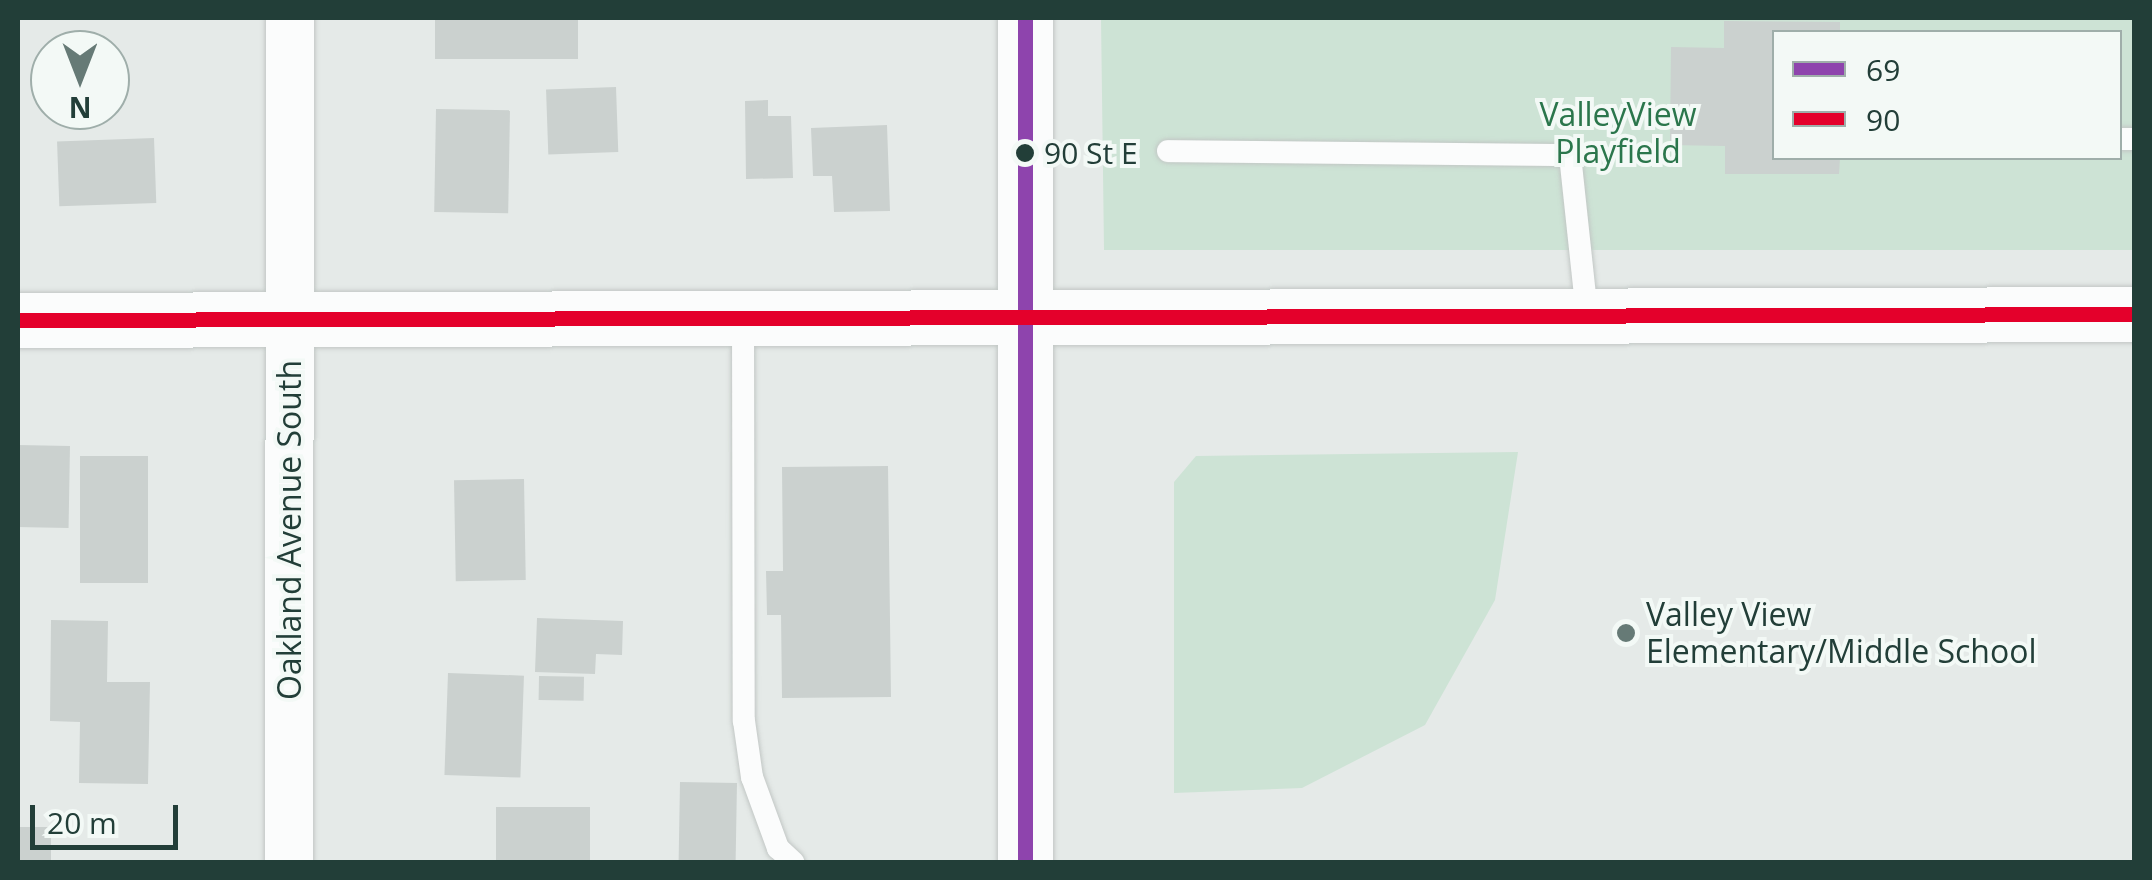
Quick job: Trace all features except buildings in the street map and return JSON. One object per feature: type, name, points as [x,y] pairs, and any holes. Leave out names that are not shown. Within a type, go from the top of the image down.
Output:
[{"type":"street","name":"Oakland Avenue South","points":[[289,862],[290,18]]},
{"type":"street","points":[[1024,18],[1024,862]]},
{"type":"street","points":[[18,320],[2134,314]]},
{"type":"lane","points":[[1168,151],[1570,155],[1587,314]]},
{"type":"lane","points":[[743,316],[744,721],[752,777],[778,848],[794,862]]},
{"type":"green space","name":"ValleyView Playfield","points":[[1101,18],[2134,18],[2134,250],[1104,250]]},
{"type":"green space","points":[[1518,452],[1495,600],[1425,725],[1302,788],[1174,793],[1174,482],[1196,456]]},
{"type":"transit line","name":"69","points":[[1025,18],[1025,862]]},
{"type":"transit line","name":"90","points":[[18,320],[2134,314]]},
{"type":"place","name":"90 St E","points":[[1025,153]]},
{"type":"place","name":"Valley View Elementary/Middle School","points":[[1626,633]]}]
